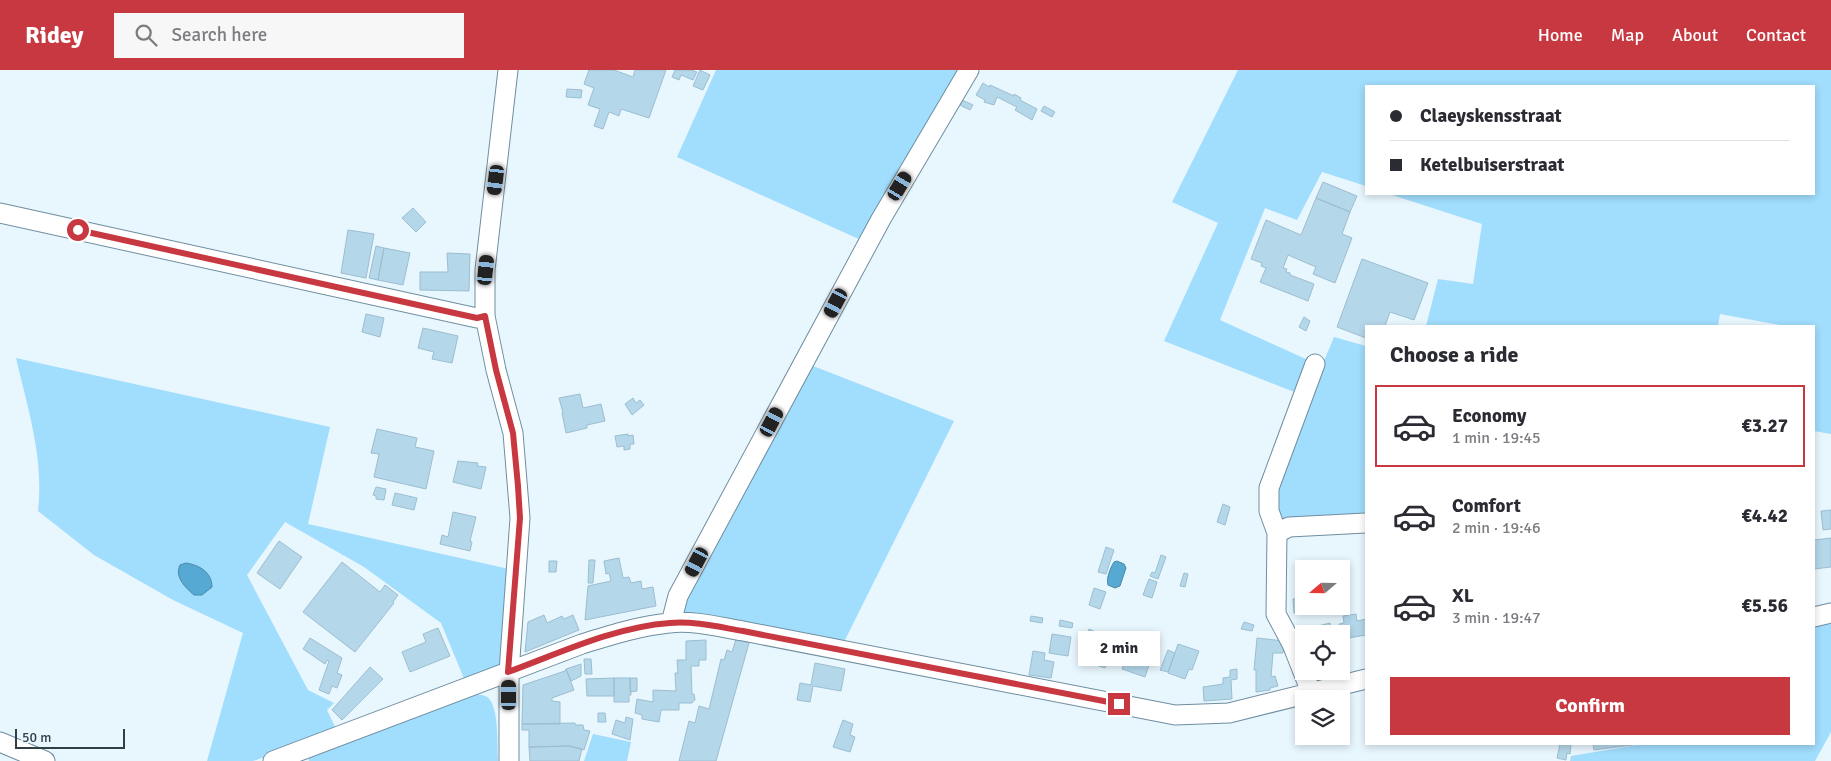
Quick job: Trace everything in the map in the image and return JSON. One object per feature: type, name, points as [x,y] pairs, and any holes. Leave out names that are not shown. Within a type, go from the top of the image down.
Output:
[{"type":"street","points":[[508,70],[486,270],[485,316],[496,370],[513,433],[520,518],[508,672],[509,761]]},
{"type":"street","points":[[671,623],[678,596],[881,219],[969,70]]},
{"type":"street","points":[[0,213],[408,304],[477,318],[485,316]]},
{"type":"street","points":[[1310,690],[1292,644],[1276,614],[1277,533],[1269,511],[1269,488],[1315,364]]},
{"type":"street","points":[[1277,533],[1289,526],[1365,523]]},
{"type":"street","points":[[1815,617],[1831,613]]},
{"type":"street","points":[[273,761],[582,644],[623,631],[671,623],[704,625],[743,631],[1175,715],[1229,713],[1295,696]]},
{"type":"street","points":[[1319,690],[1365,678]]},
{"type":"street","points":[[0,742],[45,761]]},
{"type":"shaded area","points":[[716,70],[961,70],[861,240],[677,157]]},
{"type":"shaded area","points":[[1238,70],[1831,70],[1831,434],[1815,431],[1815,325],[1780,325],[1720,314],[1718,325],[1426,325],[1438,279],[1473,284],[1482,224],[1392,195],[1815,195],[1815,85],[1365,85],[1365,186],[1322,172],[1297,220],[1265,208],[1220,320],[1308,360],[1297,393],[1164,341],[1218,223],[1172,202]]},
{"type":"shaded area","points":[[1334,337],[1365,346],[1365,517],[1277,521],[1277,475]]},
{"type":"shaded area","points":[[16,358],[330,427],[308,524],[509,569],[503,668],[465,681],[441,623],[364,567],[285,522],[247,575],[308,690],[334,703],[327,710],[337,731],[253,761],[207,761],[243,633],[173,600],[94,555],[38,511],[39,472],[37,453]]},
{"type":"shaded area","points":[[808,364],[954,421],[844,642],[683,614],[683,602]]},
{"type":"shaded area","points":[[1117,561],[1124,564],[1126,568],[1120,586],[1115,588],[1108,585],[1108,580],[1113,564]]},
{"type":"shaded area","points":[[186,563],[196,565],[210,577],[212,587],[202,595],[194,595],[184,586],[180,578],[180,565]]},
{"type":"shaded area","points":[[1831,620],[1831,732],[1815,761],[1570,761],[1571,756],[1637,745],[1815,745],[1815,622]]},
{"type":"shaded area","points":[[476,694],[487,697],[493,705],[496,721],[498,761],[309,761],[308,756]]},
{"type":"shaded area","points":[[593,734],[631,742],[627,761],[584,761]]},
{"type":"building","points":[[589,70],[614,70],[633,77],[635,70],[666,70],[649,118],[621,109],[619,116],[609,112],[603,129],[594,126],[600,109],[588,105],[594,88],[584,84]]},
{"type":"building","points":[[675,70],[697,72],[693,80],[681,75],[679,80],[672,77]]},
{"type":"building","points":[[700,70],[710,75],[703,90],[693,86]]},
{"type":"building","points":[[983,83],[1014,96],[1014,94],[1021,98],[1020,100],[1037,109],[1032,120],[1015,110],[1017,107],[997,97],[994,105],[984,102],[985,100],[976,95]]},
{"type":"building","points":[[567,89],[582,90],[581,98],[566,97]]},
{"type":"building","points":[[962,100],[973,105],[970,110],[960,105]]},
{"type":"building","points":[[1044,106],[1055,112],[1052,117],[1041,111]]},
{"type":"building","points":[[1323,182],[1357,196],[1350,212],[1316,198]]},
{"type":"building","points":[[1316,198],[1350,212],[1342,234],[1352,238],[1335,283],[1313,274],[1316,267],[1288,255],[1283,268],[1287,269],[1286,272],[1314,284],[1308,301],[1260,282],[1266,268],[1261,266],[1262,263],[1251,259],[1266,220],[1301,235]]},
{"type":"building","points":[[413,208],[426,222],[416,232],[402,218]]},
{"type":"building","points":[[348,230],[374,234],[366,278],[341,273]]},
{"type":"building","points":[[376,246],[384,248],[378,280],[369,278]]},
{"type":"building","points":[[384,248],[410,253],[403,285],[378,280]]},
{"type":"building","points":[[447,253],[470,254],[469,291],[420,290],[420,272],[448,272]]},
{"type":"building","points":[[1362,259],[1428,283],[1414,320],[1390,312],[1385,325],[1365,325],[1365,338],[1337,327]]},
{"type":"building","points":[[366,314],[384,318],[380,337],[362,332]]},
{"type":"building","points":[[1304,317],[1310,321],[1306,331],[1299,327]]},
{"type":"building","points":[[423,328],[458,336],[452,363],[432,359],[434,352],[418,348]]},
{"type":"building","points":[[580,394],[583,408],[601,404],[605,421],[566,433],[559,398]]},
{"type":"building","points":[[633,398],[636,403],[640,400],[644,405],[632,415],[625,404]]},
{"type":"building","points":[[377,429],[417,438],[415,447],[434,451],[426,489],[374,477],[379,454],[371,453]]},
{"type":"building","points":[[628,434],[628,436],[633,435],[634,444],[630,444],[630,449],[624,450],[624,446],[617,447],[615,436]]},
{"type":"building","points":[[458,461],[478,463],[477,466],[486,467],[481,489],[453,482]]},
{"type":"building","points":[[376,487],[386,489],[384,500],[376,499],[376,496],[373,495]]},
{"type":"building","points":[[395,493],[417,498],[414,510],[392,505]]},
{"type":"building","points":[[1223,504],[1230,507],[1225,525],[1217,522]]},
{"type":"building","points":[[1831,510],[1831,529],[1823,530],[1821,511]]},
{"type":"building","points":[[453,512],[476,517],[470,541],[472,542],[470,551],[440,544],[442,535],[448,537]]},
{"type":"building","points":[[1831,538],[1831,567],[1815,569],[1815,540]]},
{"type":"building","points":[[279,541],[302,557],[280,589],[257,573]]},
{"type":"building","points":[[1106,547],[1114,550],[1106,574],[1098,572]]},
{"type":"building","points":[[1161,555],[1166,557],[1158,579],[1150,576],[1152,572],[1155,573]]},
{"type":"building","points":[[619,558],[623,578],[629,577],[631,583],[641,581],[642,589],[653,587],[656,606],[585,620],[588,586],[611,581],[609,573],[606,574],[604,561]]},
{"type":"building","points":[[589,560],[595,560],[593,583],[588,583]]},
{"type":"building","points":[[549,561],[557,561],[556,572],[549,572]]},
{"type":"building","points":[[342,562],[380,592],[385,585],[398,595],[394,603],[355,652],[303,612]]},
{"type":"building","points":[[1184,573],[1188,574],[1185,587],[1180,586]]},
{"type":"building","points":[[1149,579],[1157,582],[1152,598],[1143,595]]},
{"type":"building","points":[[1094,588],[1106,592],[1100,609],[1089,605]]},
{"type":"building","points":[[1293,599],[1295,599],[1294,613]]},
{"type":"building","points":[[1356,614],[1357,621],[1365,619],[1365,635],[1350,638],[1350,625],[1339,625],[1344,623],[1343,616]]},
{"type":"building","points":[[544,615],[547,623],[562,616],[564,619],[573,615],[579,630],[525,652],[528,622]]},
{"type":"building","points":[[1031,616],[1043,618],[1042,623],[1030,621]]},
{"type":"building","points":[[1060,620],[1073,623],[1072,628],[1059,626]]},
{"type":"building","points":[[1244,622],[1254,625],[1252,631],[1241,629]]},
{"type":"building","points":[[438,628],[450,656],[410,672],[402,652],[426,642],[423,634]]},
{"type":"building","points":[[1089,629],[1096,632],[1096,634],[1114,640],[1105,668],[1093,664],[1095,659],[1080,656]]},
{"type":"building","points":[[1052,634],[1071,637],[1068,656],[1049,653]]},
{"type":"building","points":[[310,638],[342,658],[337,673],[342,675],[337,688],[332,686],[329,694],[319,690],[329,661],[327,660],[325,664],[303,649]]},
{"type":"building","points":[[1149,638],[1157,641],[1145,677],[1122,669],[1131,641],[1146,646]]},
{"type":"building","points":[[1257,638],[1284,641],[1283,653],[1273,653],[1271,677],[1275,676],[1278,686],[1270,688],[1270,690],[1256,692],[1256,670],[1254,670]]},
{"type":"building","points":[[736,639],[749,643],[716,761],[679,761],[689,721],[695,723],[699,706],[709,709],[721,659],[724,660],[727,650],[732,652]]},
{"type":"building","points":[[706,640],[706,660],[699,660],[699,666],[691,666],[692,694],[694,694],[695,700],[692,703],[679,703],[679,710],[661,710],[659,722],[642,719],[642,715],[635,713],[637,699],[653,702],[653,690],[676,691],[675,673],[678,673],[677,660],[686,660],[686,641]]},
{"type":"building","points":[[1178,644],[1199,651],[1192,670],[1189,669],[1185,679],[1168,673]]},
{"type":"building","points":[[1168,650],[1175,653],[1168,672],[1160,670]]},
{"type":"building","points":[[1033,651],[1045,653],[1044,660],[1054,662],[1051,678],[1029,675]]},
{"type":"building","points":[[584,659],[591,659],[592,674],[585,674]]},
{"type":"building","points":[[815,663],[845,669],[841,691],[813,686],[810,702],[797,700],[800,683],[811,685]]},
{"type":"building","points":[[581,664],[581,676],[571,681],[566,669]]},
{"type":"building","points":[[370,667],[383,679],[342,720],[332,710]]},
{"type":"building","points":[[566,669],[574,690],[552,698],[552,701],[560,702],[560,724],[522,724],[523,685],[565,671]]},
{"type":"building","points":[[1237,669],[1237,679],[1231,680],[1232,699],[1204,701],[1203,687],[1223,684],[1223,678],[1230,677],[1230,670]]},
{"type":"building","points":[[614,678],[614,696],[587,696],[586,679]]},
{"type":"building","points":[[614,678],[630,678],[631,695],[629,695],[629,702],[614,702]]},
{"type":"building","points":[[630,678],[637,678],[637,691],[630,692]]},
{"type":"building","points":[[598,713],[605,713],[606,722],[598,722]]},
{"type":"building","points":[[626,717],[633,719],[630,740],[612,734],[616,720],[625,723]]},
{"type":"building","points":[[843,720],[853,724],[850,735],[855,737],[850,752],[833,747]]},
{"type":"building","points":[[575,723],[575,725],[583,725],[584,730],[590,731],[584,750],[569,746],[529,747],[529,730],[522,730],[522,724]]},
{"type":"building","points":[[1560,745],[1571,745],[1570,754],[1567,753],[1566,760],[1557,758]]},
{"type":"building","points":[[1593,745],[1632,745],[1594,750]]},
{"type":"building","points":[[569,746],[582,749],[579,761],[530,761],[529,747]]},
{"type":"route","points":[[78,230],[408,304],[477,318],[485,316],[496,370],[513,433],[518,486],[520,518],[508,672],[582,644],[623,631],[671,623],[704,625],[743,631],[1119,704]]}]
